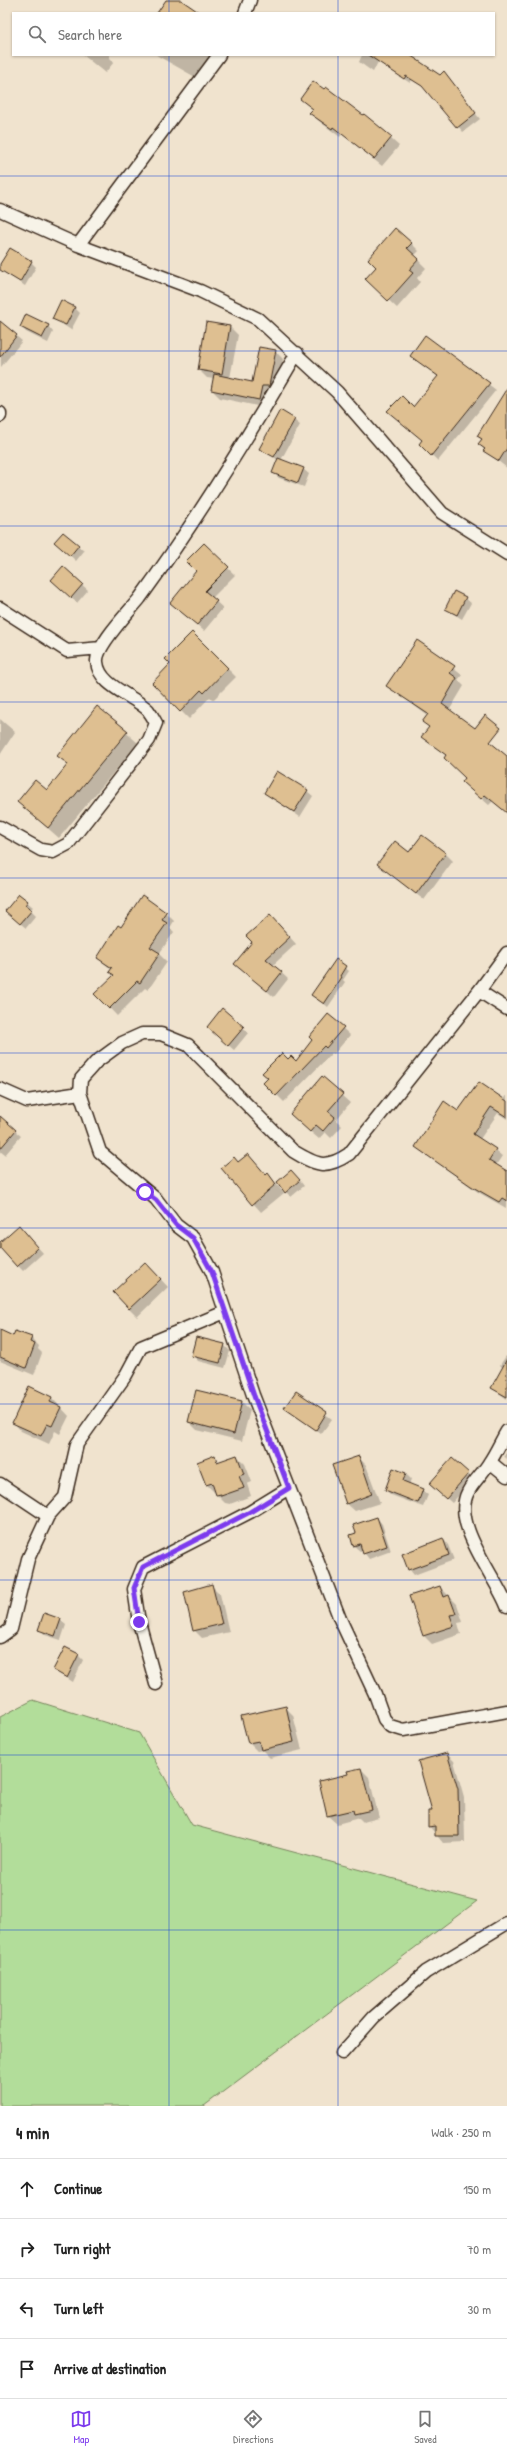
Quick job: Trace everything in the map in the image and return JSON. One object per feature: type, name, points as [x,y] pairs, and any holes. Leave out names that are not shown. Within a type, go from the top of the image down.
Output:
[{"type":"street","points":[[245,12],[250,0]]},
{"type":"street","points":[[78,245],[218,56]]},
{"type":"street","points":[[0,210],[78,245],[200,290],[258,319],[297,353],[337,392],[442,512],[507,554]]},
{"type":"street","points":[[0,827],[41,850],[53,852],[68,844],[149,740],[156,723],[148,711],[101,676],[96,661],[101,648],[140,598],[244,444],[297,353]]},
{"type":"street","points":[[0,608],[67,651],[101,648]]},
{"type":"street","points":[[507,953],[479,991],[349,1154],[335,1164],[314,1164],[293,1151],[188,1045],[161,1034],[142,1034],[122,1043],[96,1062],[81,1079],[80,1093],[100,1152],[156,1200],[176,1225],[193,1238],[212,1272],[289,1488],[340,1619],[375,1694],[384,1719],[390,1726],[403,1730],[507,1711]]},
{"type":"street","points":[[479,991],[507,1008]]},
{"type":"street","points":[[0,1089],[27,1101],[80,1093]]},
{"type":"street","points":[[0,1637],[11,1629],[28,1559],[48,1516],[65,1497],[77,1444],[114,1393],[141,1347],[225,1312]]},
{"type":"street","points":[[507,1431],[490,1462],[468,1492],[462,1508],[466,1528],[488,1565],[507,1606]]},
{"type":"street","points":[[490,1462],[507,1476]]},
{"type":"street","points":[[0,1484],[48,1516]]},
{"type":"street","points":[[156,1684],[139,1622],[134,1588],[143,1567],[250,1512],[289,1488]]},
{"type":"street","points":[[342,2053],[374,2017],[426,1972],[507,1923]]},
{"type":"green space","points":[[33,1700],[139,1733],[192,1825],[477,1901],[204,2106],[0,2106],[0,1717]]},
{"type":"building","points":[[166,0],[181,0],[199,12],[158,12]]},
{"type":"building","points":[[370,56],[412,56],[440,75],[444,71],[476,113],[457,128],[422,86],[406,76],[404,79]]},
{"type":"building","points":[[313,81],[324,89],[326,87],[363,115],[364,114],[392,137],[374,159],[333,127],[332,129],[309,113],[313,109],[300,99]]},
{"type":"building","points":[[395,228],[412,243],[407,248],[419,259],[409,270],[413,273],[388,301],[365,279],[376,267],[368,259]]},
{"type":"building","points":[[10,248],[32,261],[20,282],[0,270],[0,264]]},
{"type":"building","points":[[61,300],[75,307],[66,325],[52,319]]},
{"type":"building","points":[[26,314],[49,325],[42,338],[20,327]]},
{"type":"building","points":[[0,321],[17,335],[0,357]]},
{"type":"building","points":[[206,322],[230,326],[222,374],[198,370]]},
{"type":"building","points":[[425,335],[490,383],[431,456],[419,444],[422,440],[387,411],[402,396],[413,407],[438,376],[410,356]]},
{"type":"building","points":[[259,347],[276,350],[269,386],[262,386],[259,400],[211,390],[214,374],[252,382]]},
{"type":"building","points":[[507,388],[507,448],[499,461],[483,451],[485,449],[478,444],[482,439],[477,436]]},
{"type":"building","points":[[280,410],[295,419],[274,457],[259,449]]},
{"type":"building","points":[[278,458],[304,468],[298,483],[272,473]]},
{"type":"building","points":[[63,532],[79,545],[70,556],[54,542]]},
{"type":"building","points":[[204,543],[229,567],[205,591],[217,601],[197,625],[170,603],[196,571],[186,561]]},
{"type":"building","points":[[63,566],[83,584],[71,598],[51,580]]},
{"type":"building","points":[[454,591],[466,597],[457,615],[445,609]]},
{"type":"building","points":[[192,632],[228,668],[204,693],[201,690],[180,712],[152,683],[170,664],[165,659]]},
{"type":"building","points":[[417,640],[455,666],[450,673],[457,678],[442,704],[475,728],[485,715],[501,728],[490,742],[507,756],[507,813],[485,795],[481,799],[462,782],[465,778],[444,758],[446,755],[421,737],[429,727],[422,722],[428,714],[386,686]]},
{"type":"building","points":[[97,706],[128,731],[48,828],[17,802],[35,780],[47,790],[68,764],[57,756]]},
{"type":"building","points":[[277,771],[308,790],[294,812],[264,793]]},
{"type":"building","points":[[422,835],[446,853],[416,894],[377,864],[395,841],[409,852]]},
{"type":"building","points":[[19,894],[28,901],[25,905],[32,910],[20,924],[5,911]]},
{"type":"building","points":[[142,895],[167,913],[162,920],[167,923],[150,947],[160,953],[140,983],[137,981],[109,1009],[94,994],[114,975],[109,972],[112,968],[97,958],[118,925],[121,927]]},
{"type":"building","points":[[270,915],[290,937],[266,959],[282,972],[267,991],[234,964],[252,942],[246,936]]},
{"type":"building","points":[[336,959],[346,966],[340,976],[342,977],[324,1004],[311,995]]},
{"type":"building","points":[[222,1008],[244,1027],[228,1046],[207,1027]]},
{"type":"building","points":[[328,1014],[344,1027],[326,1048],[324,1046],[276,1096],[263,1083],[268,1078],[262,1073],[282,1053],[288,1059],[291,1056],[296,1061],[312,1040],[309,1037]]},
{"type":"building","points":[[322,1076],[343,1094],[328,1111],[335,1117],[323,1131],[316,1125],[310,1132],[290,1114]]},
{"type":"building","points":[[479,1082],[507,1101],[507,1117],[491,1107],[473,1134],[496,1149],[489,1160],[507,1171],[507,1201],[502,1198],[499,1202],[471,1186],[415,1147],[444,1101],[458,1111]]},
{"type":"building","points":[[0,1116],[16,1130],[0,1149]]},
{"type":"building","points":[[248,1154],[266,1175],[268,1173],[276,1184],[252,1205],[221,1168],[234,1157],[238,1162]]},
{"type":"building","points":[[291,1170],[300,1180],[285,1193],[277,1182]]},
{"type":"building","points":[[19,1225],[38,1247],[17,1267],[0,1248],[0,1242]]},
{"type":"building","points":[[145,1262],[161,1279],[129,1309],[113,1292]]},
{"type":"building","points":[[0,1330],[13,1336],[15,1331],[32,1337],[30,1342],[35,1344],[26,1368],[0,1357]]},
{"type":"building","points":[[196,1337],[225,1344],[220,1363],[191,1356]]},
{"type":"building","points":[[507,1359],[507,1397],[491,1388]]},
{"type":"building","points":[[29,1386],[52,1397],[50,1402],[61,1407],[52,1426],[47,1424],[41,1436],[12,1423]]},
{"type":"building","points":[[196,1390],[242,1401],[234,1434],[188,1422]]},
{"type":"building","points":[[296,1391],[327,1412],[316,1430],[284,1408]]},
{"type":"building","points":[[215,1455],[217,1462],[237,1455],[244,1474],[239,1476],[244,1488],[221,1496],[221,1494],[216,1495],[212,1483],[206,1485],[197,1462]]},
{"type":"building","points":[[359,1456],[372,1494],[346,1504],[332,1465]]},
{"type":"building","points":[[452,1458],[469,1473],[446,1499],[429,1484]]},
{"type":"building","points":[[393,1468],[406,1473],[403,1481],[423,1489],[418,1503],[385,1490]]},
{"type":"building","points":[[377,1517],[387,1546],[363,1554],[360,1544],[353,1546],[350,1535],[356,1533],[353,1525]]},
{"type":"building","points":[[443,1538],[449,1555],[408,1570],[402,1554]]},
{"type":"building","points":[[212,1584],[222,1624],[193,1631],[184,1592]]},
{"type":"building","points":[[440,1586],[444,1597],[449,1595],[456,1614],[450,1615],[454,1626],[423,1636],[409,1596]]},
{"type":"building","points":[[44,1613],[61,1619],[55,1636],[38,1630]]},
{"type":"building","points":[[65,1647],[79,1654],[67,1678],[53,1670]]},
{"type":"building","points":[[286,1706],[294,1742],[261,1750],[259,1741],[248,1743],[241,1716]]},
{"type":"building","points":[[447,1753],[458,1789],[459,1836],[435,1836],[435,1826],[428,1827],[428,1811],[432,1811],[418,1761]]},
{"type":"building","points":[[361,1768],[372,1810],[354,1814],[353,1810],[327,1816],[319,1781],[348,1774],[347,1771]]},
{"type":"route","points":[[139,1622],[134,1588],[143,1567],[250,1512],[289,1488],[254,1396],[212,1272],[193,1238],[176,1225],[156,1200],[145,1192]]}]
